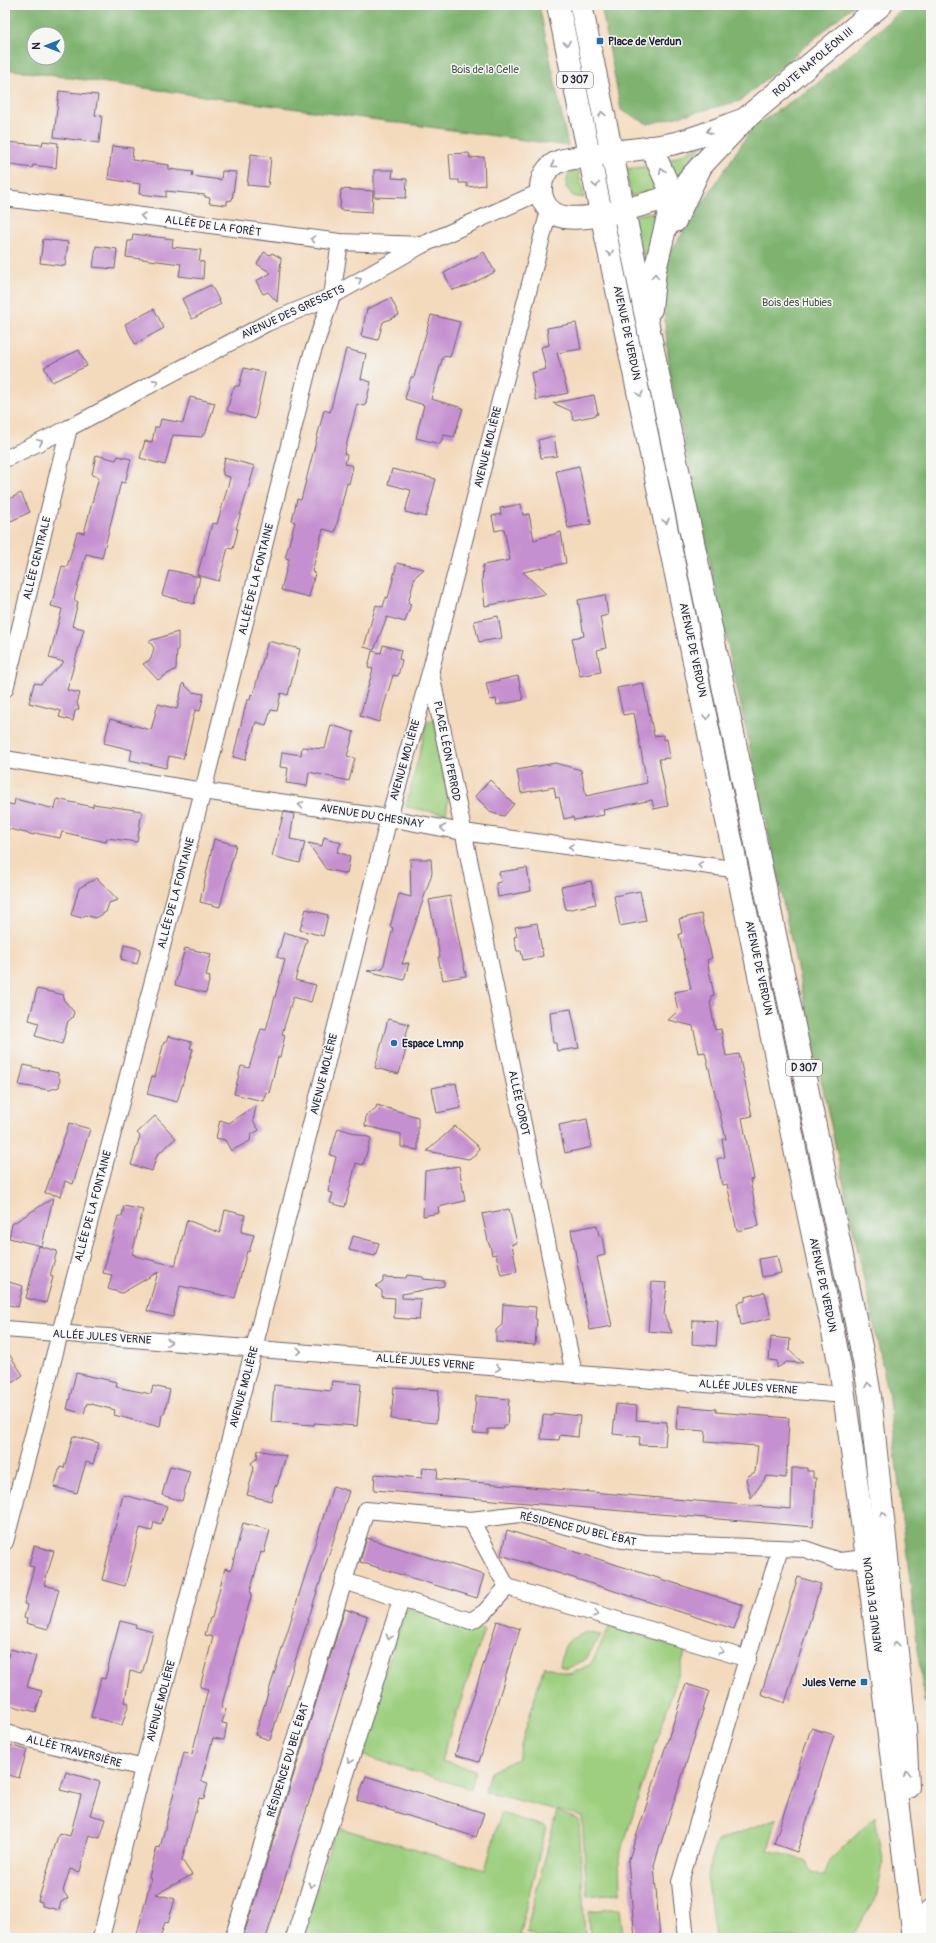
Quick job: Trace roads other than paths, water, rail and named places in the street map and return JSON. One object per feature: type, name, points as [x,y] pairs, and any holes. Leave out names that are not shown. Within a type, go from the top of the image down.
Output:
[{"type":"main road","name":"AVENUE DE VERDUN","points":[[558,5],[600,154],[623,209],[850,1286],[870,1396],[904,1728],[913,1855],[915,1938]]},
{"type":"main road","name":"AVENUE DE VERDUN","points":[[581,5],[600,154],[602,215],[739,870],[845,1394],[915,1938]]},
{"type":"main road","name":"ROUTE NAPOLÉON III","points":[[673,196],[746,118],[882,5]]},
{"type":"main road","name":"ROUTE NAPOLÉON III","points":[[600,154],[672,144],[746,118]]},
{"type":"main road","points":[[648,328],[655,270],[673,196],[651,147]]},
{"type":"main road","points":[[600,154],[560,161],[552,166],[545,174],[540,183],[545,201],[563,217],[602,215],[673,196]]},
{"type":"main road","points":[[660,252],[701,166]]},
{"type":"main road","points":[[915,1938],[931,1911]]},
{"type":"street","name":"ALLÉE DE LA FORÊT","points":[[5,198],[340,242],[422,245]]},
{"type":"street","name":"AVENUE DES GRESSETS","points":[[5,459],[69,428],[267,323],[332,296],[422,245],[545,201]]},
{"type":"street","name":"AVENUE MOLIÈRE","points":[[101,1938],[143,1768],[254,1348],[389,818],[430,669],[545,201]]},
{"type":"street","name":"ALLÉE DE LA FONTAINE","points":[[5,1542],[203,791],[311,357],[332,296],[340,242]]},
{"type":"street","name":"ALLÉE CENTRALE","points":[[5,689],[69,428]]},
{"type":"street","name":"PLACE LÉON PERROD","points":[[430,669],[463,832]]},
{"type":"street","name":"AVENUE DU CHESNAY","points":[[5,759],[203,791],[389,818],[463,832],[739,870]]},
{"type":"street","name":"ALLÉE COROT","points":[[463,832],[574,1374]]},
{"type":"street","name":"ALLÉE JULES VERNE","points":[[5,1329],[845,1394]]},
{"type":"street","name":"RÉSIDENCE DU BEL ÉBAT","points":[[233,1938],[366,1510],[471,1520],[520,1514],[617,1539],[644,1543],[805,1549],[839,1561],[867,1558]]},
{"type":"street","points":[[471,1520],[507,1587],[748,1659]]},
{"type":"street","points":[[686,1938],[680,1882],[780,1549]]},
{"type":"street","points":[[344,1581],[471,1621],[485,1612],[507,1587]]},
{"type":"street","points":[[294,1938],[401,1600]]},
{"type":"street","name":"ALLÉE TRAVERSIÈRE","points":[[5,1733],[143,1768]]},
{"type":"place","name":"Place de Verdun","points":[[600,41]]},
{"type":"place","name":"Espace Lmnp","points":[[394,1043]]},
{"type":"place","name":"Jules Verne","points":[[864,1682]]},
{"type":"park label","name":"Bois de la Celle","points":[[485,69]]},
{"type":"park label","name":"Bois des Hubies","points":[[797,302]]}]
